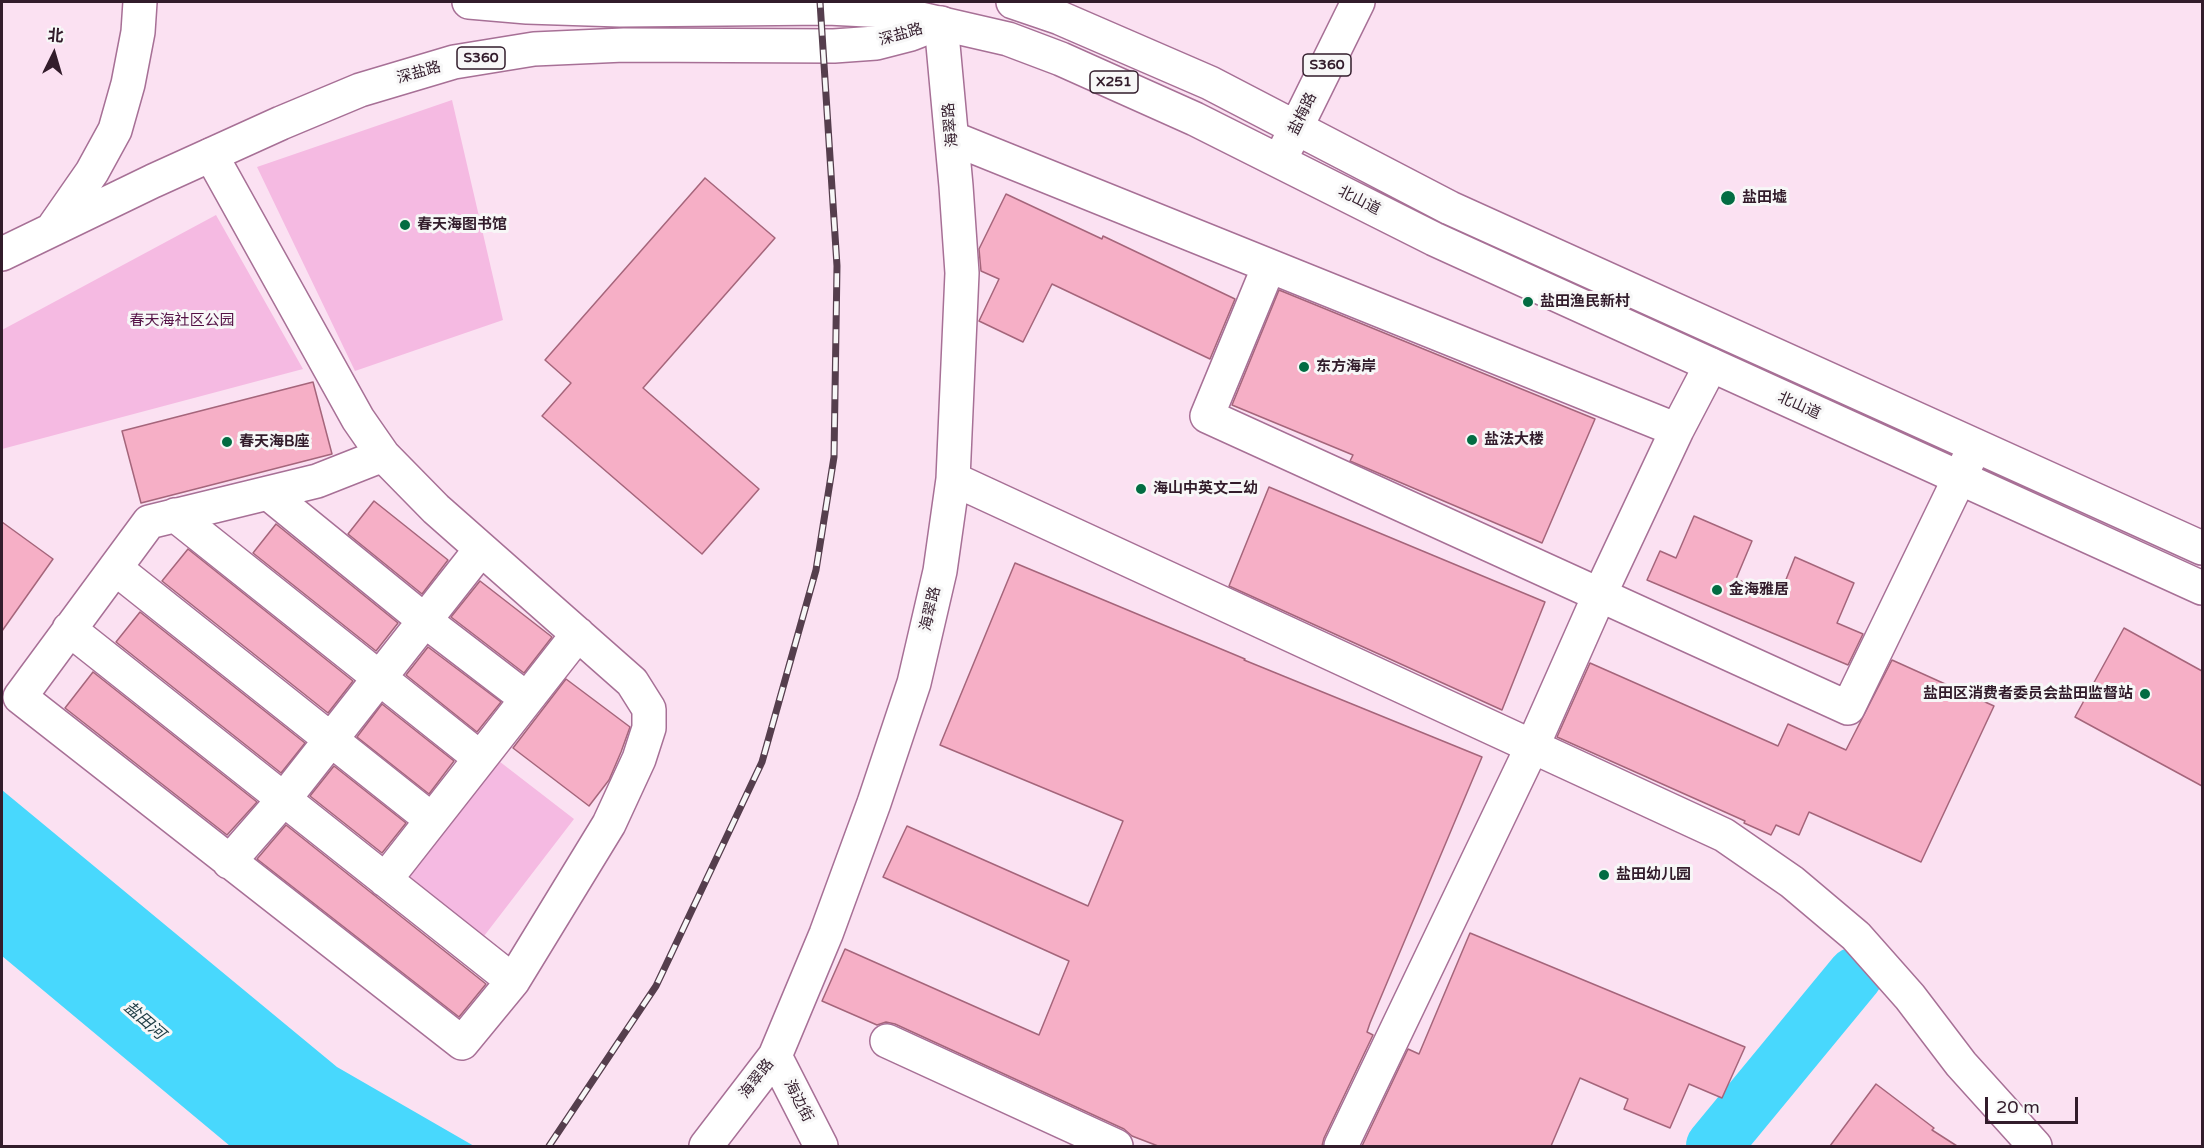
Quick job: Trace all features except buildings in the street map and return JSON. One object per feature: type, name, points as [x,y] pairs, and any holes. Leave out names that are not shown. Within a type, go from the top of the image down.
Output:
[{"type":"street","points":[[51,230],[92,172],[115,130],[128,84],[138,32],[140,2]]},
{"type":"street","name":"北山道","points":[[470,2],[527,7],[620,10],[840,8],[886,11],[1008,39],[1061,59],[1195,118],[1434,239],[2202,588]]},
{"type":"street","name":"X251","points":[[1013,2],[1060,18],[1200,78],[1450,208],[2202,548]]},
{"type":"street","name":"盐梅路","points":[[1279,161],[1358,2]]},
{"type":"street","points":[[534,49],[685,9]]},
{"type":"street","name":"深盐路","points":[[2,254],[153,181],[360,90],[454,62],[534,49],[624,45],[834,46],[866,44],[911,34],[941,23]]},
{"type":"street","name":"海翠路","points":[[706,1146],[775,1056],[826,934],[874,803],[914,683],[939,571],[953,479],[962,273],[941,23]]},
{"type":"street","points":[[952,138],[1677,430]]},
{"type":"street","points":[[211,155],[358,419],[383,455],[436,508],[632,682],[649,709],[649,728],[639,759],[609,824],[513,981],[462,1043],[20,698],[149,522],[317,481],[383,455]]},
{"type":"street","points":[[1269,266],[1207,416],[1848,708],[1975,446]]},
{"type":"street","points":[[1341,1146],[1533,745],[1599,596],[1677,430],[1711,365]]},
{"type":"street","points":[[953,479],[1724,835],[1792,882],[1856,936],[1910,997],[1961,1064],[2035,1146]]},
{"type":"street","points":[[268,493],[424,620],[526,699]]},
{"type":"street","points":[[175,515],[480,758]]},
{"type":"street","points":[[229,862],[284,799],[481,549]]},
{"type":"street","points":[[115,568],[432,819]]},
{"type":"street","points":[[69,629],[513,981]]},
{"type":"street","points":[[386,880],[578,634]]},
{"type":"street","points":[[887,1041],[1116,1146]]},
{"type":"street","name":"海边街","points":[[775,1056],[821,1146]]},
{"type":"green space","points":[[452,100],[503,320],[355,371],[257,167]]},
{"type":"green space","name":"春天海社区公园","points":[[216,215],[303,369],[2,449],[2,330]]},
{"type":"green space","points":[[495,758],[574,819],[481,940],[401,879]]},
{"type":"water","name":"盐田河","points":[[2,790],[337,1067],[474,1146],[230,1146],[2,956]]},
{"type":"waterway","points":[[1714,1146],[1855,975]]},
{"type":"railway","points":[[549,1146],[656,986],[762,762],[816,570],[834,457],[837,266],[820,2]]},
{"type":"place","name":"盐田墟","points":[[1728,198]]},
{"type":"place","name":"春天海图书馆","points":[[405,225]]},
{"type":"place","name":"盐田渔民新村","points":[[1528,302]]},
{"type":"place","name":"东方海岸","points":[[1304,367]]},
{"type":"place","name":"盐法大楼","points":[[1472,440]]},
{"type":"place","name":"春天海B座","points":[[227,442]]},
{"type":"place","name":"海山中英文二幼","points":[[1141,489]]},
{"type":"place","name":"金海雅居","points":[[1717,590]]},
{"type":"place","name":"盐田区消费者委员会盐田监督站","points":[[2145,694]]},
{"type":"place","name":"盐田幼儿园","points":[[1604,875]]}]
